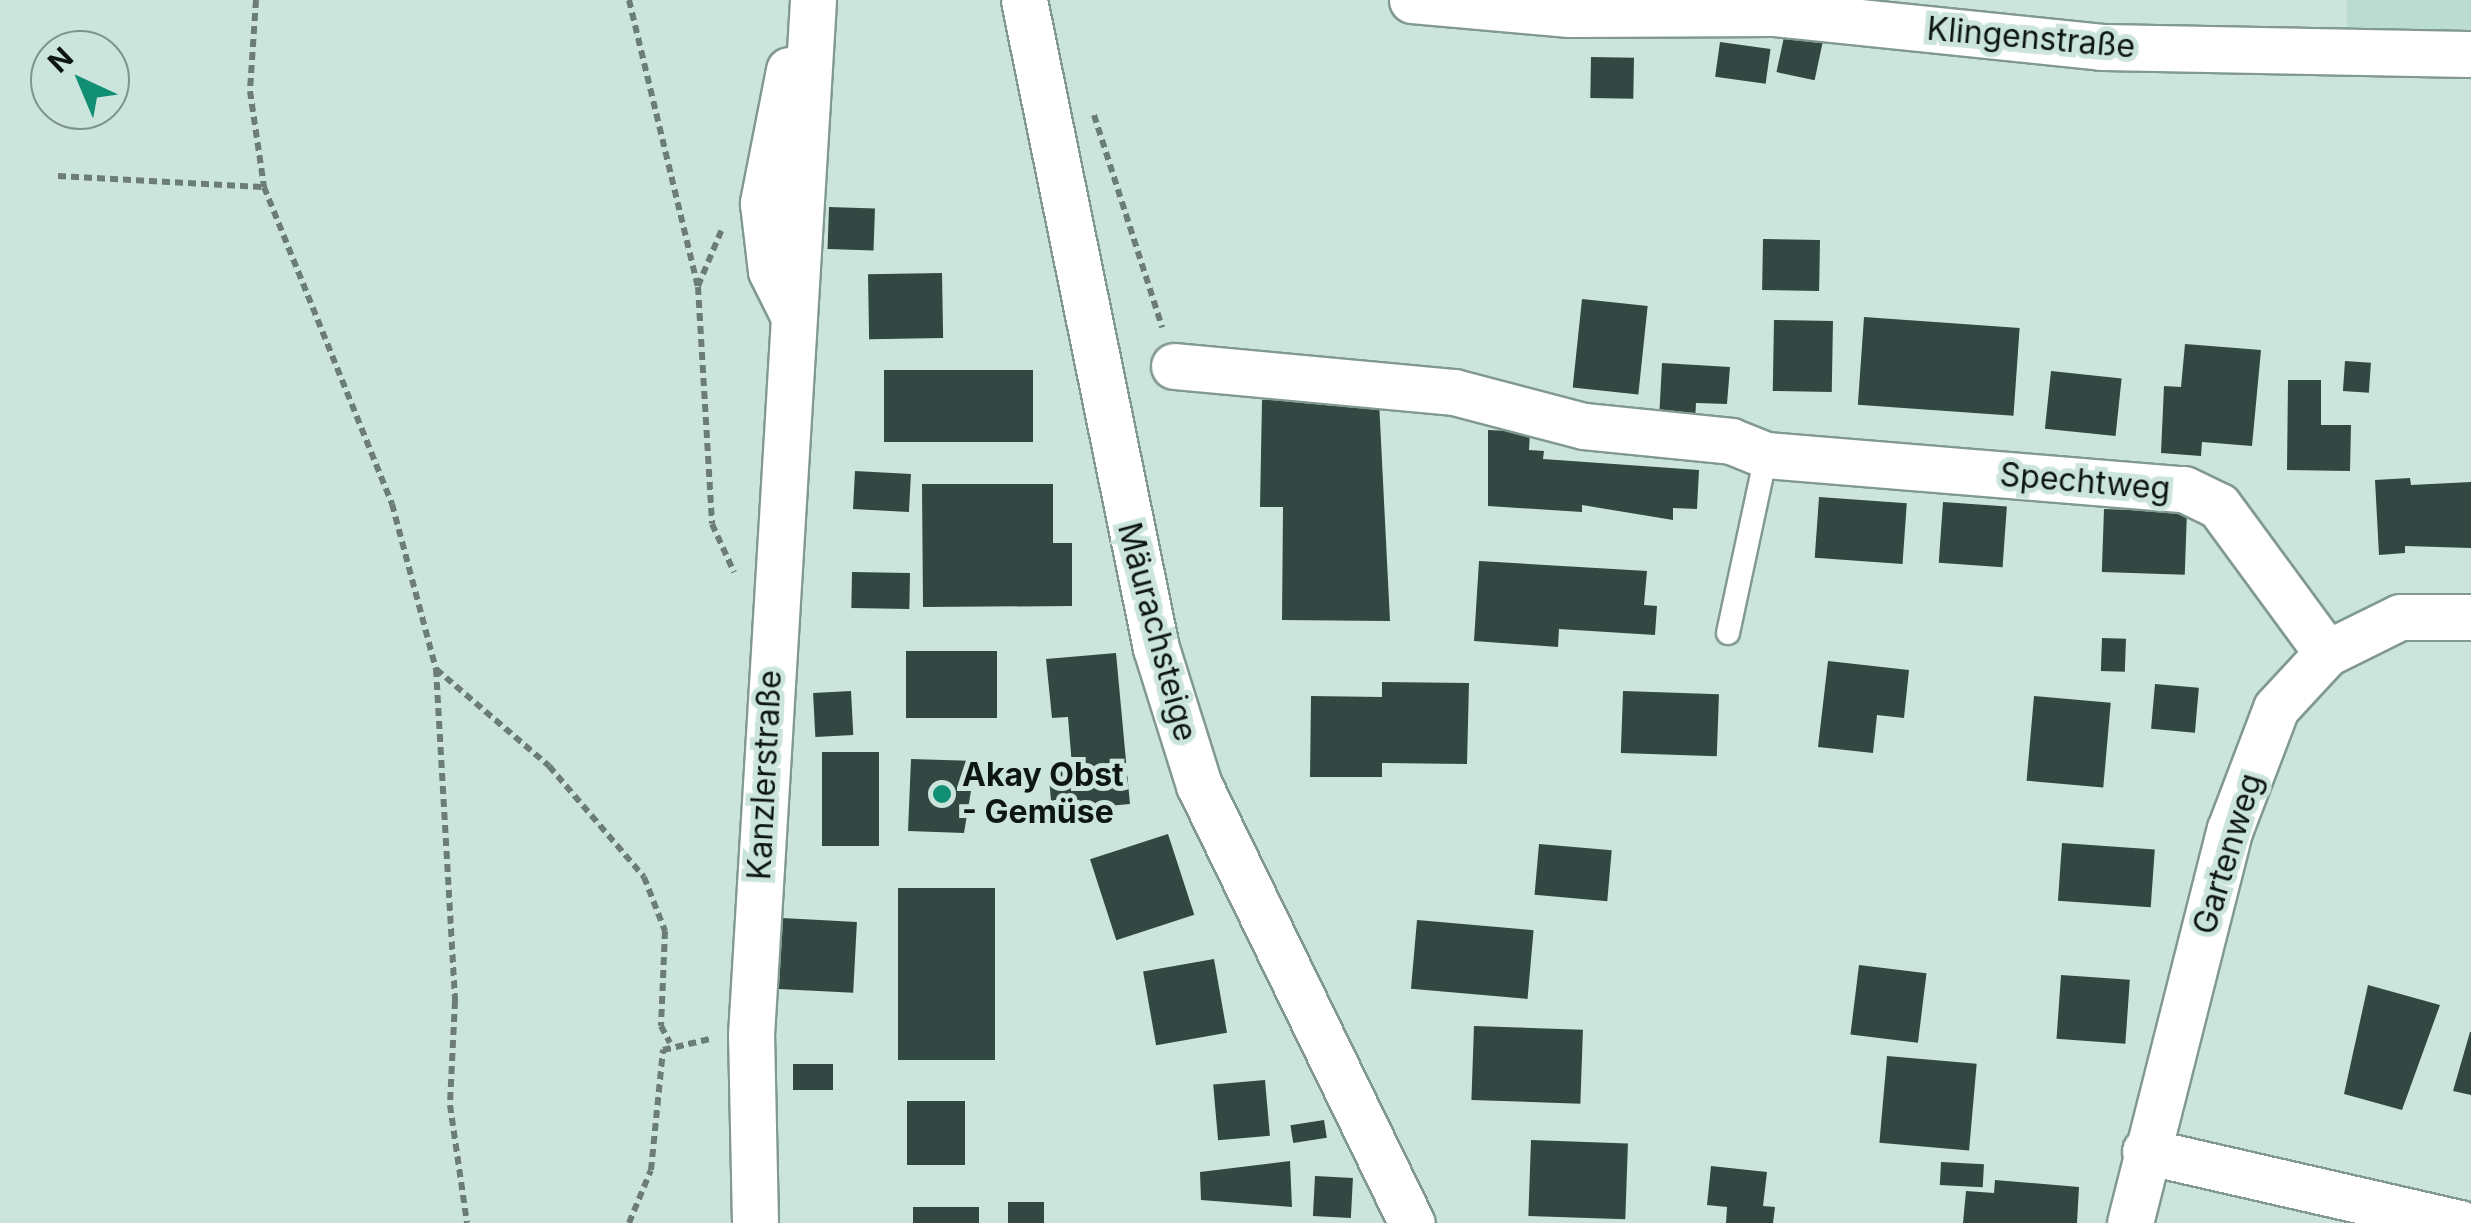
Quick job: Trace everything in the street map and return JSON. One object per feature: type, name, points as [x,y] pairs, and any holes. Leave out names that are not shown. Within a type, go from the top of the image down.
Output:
[{"type":"street","name":"Mäurachsteige","points":[[1024,0],[1156,648],[1199,784],[1412,1223]]},
{"type":"street","name":"Klingenstraße","points":[[1412,0],[1568,14],[1773,13],[2102,47],[2471,54]]},
{"type":"street","name":"Kanzlerstraße","points":[[755,1223],[751,1035],[774,602],[800,328],[812,14]]},
{"type":"street","name":"Spechtweg","points":[[1174,366],[1454,392],[1584,426],[1732,441],[1766,456],[2184,489],[2219,506],[2327,653]]},
{"type":"street","name":"Gartenweg","points":[[2130,1223],[2145,1151],[2230,829],[2276,708],[2327,653],[2400,617],[2471,617]]},
{"type":"street","points":[[2145,1151],[2460,1223]]},
{"type":"lane","points":[[1728,633],[1766,456]]},
{"type":"path","points":[[256,0],[250,91],[264,187],[392,504],[436,669],[455,1001],[450,1105],[467,1223]]},
{"type":"path","points":[[629,0],[698,287],[712,524],[738,581],[774,602]]},
{"type":"path","points":[[1086,104],[1174,366]]},
{"type":"path","points":[[58,176],[264,187]]},
{"type":"path","points":[[436,669],[549,766],[657,902],[667,965],[661,1026],[670,1043],[658,1062],[651,1170],[629,1223]]},
{"type":"shaded area","points":[[2347,0],[2471,0],[2471,54],[2347,54]]},
{"type":"building","points":[[1785,32],[1823,40],[1815,80],[1776,72]]},
{"type":"building","points":[[1720,42],[1771,49],[1766,84],[1715,77]]},
{"type":"building","points":[[1591,57],[1634,58],[1633,99],[1590,98]]},
{"type":"building","points":[[829,207],[875,209],[874,251],[828,249]]},
{"type":"building","points":[[1763,239],[1820,240],[1819,291],[1762,290]]},
{"type":"building","points":[[942,273],[943,338],[869,339],[868,274]]},
{"type":"building","points":[[1582,299],[1648,306],[1638,394],[1573,388]]},
{"type":"building","points":[[1864,317],[2020,328],[2013,416],[1858,405]]},
{"type":"building","points":[[1774,320],[1833,321],[1832,392],[1773,391]]},
{"type":"building","points":[[2185,344],[2261,350],[2252,446],[2202,442],[2201,456],[2161,453],[2164,386],[2181,387]]},
{"type":"building","points":[[2345,361],[2371,363],[2369,393],[2343,391]]},
{"type":"building","points":[[1662,363],[1730,367],[1727,404],[1696,403],[1695,421],[1659,420]]},
{"type":"building","points":[[884,370],[1033,370],[1033,442],[884,442]]},
{"type":"building","points":[[2051,371],[2122,378],[2116,436],[2045,429]]},
{"type":"building","points":[[2288,380],[2321,380],[2321,425],[2351,425],[2350,471],[2287,470]]},
{"type":"building","points":[[1262,400],[1379,401],[1390,621],[1282,620],[1283,507],[1260,507]]},
{"type":"building","points":[[1488,430],[1530,432],[1529,450],[1544,451],[1543,459],[1699,470],[1697,509],[1673,508],[1673,520],[1582,505],[1582,512],[1488,506]]},
{"type":"building","points":[[855,471],[911,474],[909,512],[853,509]]},
{"type":"building","points":[[2410,478],[2411,485],[2471,482],[2471,548],[2405,546],[2405,553],[2379,555],[2375,480]]},
{"type":"building","points":[[922,484],[1053,484],[1053,543],[1072,543],[1072,606],[923,607]]},
{"type":"building","points":[[1819,497],[1907,503],[1903,564],[1815,558]]},
{"type":"building","points":[[1943,502],[2007,506],[2003,567],[1939,563]]},
{"type":"building","points":[[2104,509],[2187,512],[2185,575],[2102,572]]},
{"type":"building","points":[[1479,561],[1647,571],[1644,605],[1657,606],[1655,635],[1559,629],[1558,647],[1474,641]]},
{"type":"building","points":[[852,572],[910,573],[909,609],[851,608]]},
{"type":"building","points":[[2102,638],[2126,639],[2125,672],[2101,671]]},
{"type":"building","points":[[906,651],[997,651],[997,718],[906,718]]},
{"type":"building","points":[[1116,653],[1130,804],[1052,811],[1048,768],[1072,766],[1068,717],[1052,718],[1046,659]]},
{"type":"building","points":[[1828,661],[1909,670],[1904,718],[1877,715],[1873,753],[1818,747]]},
{"type":"building","points":[[1382,682],[1469,683],[1467,764],[1382,763],[1382,777],[1310,777],[1311,696],[1382,697]]},
{"type":"building","points":[[2155,684],[2199,688],[2195,733],[2151,729]]},
{"type":"building","points":[[851,691],[853,735],[815,737],[813,693]]},
{"type":"building","points":[[1623,691],[1719,694],[1717,756],[1621,753]]},
{"type":"building","points":[[2034,696],[2111,703],[2103,787],[2027,781]]},
{"type":"building","points":[[822,752],[879,752],[879,846],[822,846]]},
{"type":"building","points":[[911,759],[976,761],[964,833],[908,831]]},
{"type":"building","points":[[1168,834],[1194,915],[1116,940],[1090,859]]},
{"type":"building","points":[[2062,843],[2155,849],[2151,907],[2058,901]]},
{"type":"building","points":[[1539,844],[1612,850],[1607,901],[1535,895]]},
{"type":"building","points":[[898,888],[995,888],[995,1060],[898,1060]]},
{"type":"building","points":[[782,918],[857,922],[853,993],[778,989]]},
{"type":"building","points":[[1417,920],[1534,930],[1528,999],[1411,989]]},
{"type":"building","points":[[1214,959],[1227,1033],[1156,1045],[1143,972]]},
{"type":"building","points":[[1859,965],[1926,973],[1918,1043],[1850,1034]]},
{"type":"building","points":[[2061,975],[2130,980],[2125,1044],[2057,1039]]},
{"type":"building","points":[[2368,985],[2440,1005],[2402,1110],[2344,1094]]},
{"type":"building","points":[[1474,1026],[1583,1030],[1580,1104],[1471,1100]]},
{"type":"building","points":[[2471,1032],[2471,1095],[2453,1091]]},
{"type":"building","points":[[1887,1056],[1977,1064],[1969,1151],[1879,1143]]},
{"type":"building","points":[[793,1064],[833,1064],[833,1090],[793,1090]]},
{"type":"building","points":[[1265,1080],[1270,1136],[1218,1140],[1213,1085]]},
{"type":"building","points":[[907,1101],[965,1101],[965,1165],[907,1165]]},
{"type":"building","points":[[1324,1120],[1327,1138],[1293,1143],[1290,1125]]},
{"type":"building","points":[[1531,1140],[1628,1143],[1625,1219],[1528,1216]]},
{"type":"building","points":[[1290,1161],[1292,1207],[1201,1200],[1200,1172]]},
{"type":"building","points":[[1941,1162],[1984,1164],[1983,1187],[1940,1185]]},
{"type":"building","points":[[1711,1166],[1767,1172],[1763,1206],[1775,1207],[1773,1223],[1726,1223],[1727,1207],[1707,1205]]},
{"type":"building","points":[[1315,1176],[1353,1178],[1351,1218],[1313,1216]]},
{"type":"building","points":[[1995,1180],[2079,1187],[2077,1223],[1963,1223],[1966,1191],[1994,1193]]},
{"type":"building","points":[[1008,1202],[1044,1202],[1044,1223],[1008,1223]]},
{"type":"building","points":[[913,1207],[979,1207],[979,1223],[913,1223]]},
{"type":"place","name":"Akay Obst - Gemüse","points":[[942,794]]}]
